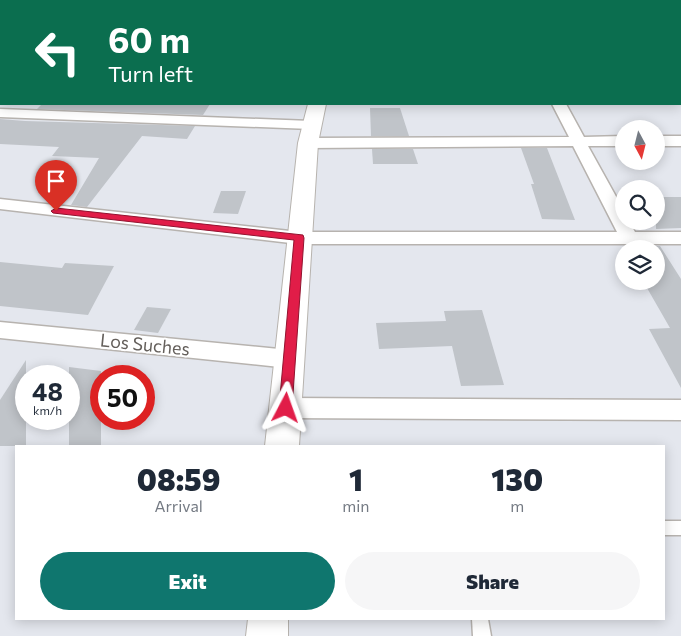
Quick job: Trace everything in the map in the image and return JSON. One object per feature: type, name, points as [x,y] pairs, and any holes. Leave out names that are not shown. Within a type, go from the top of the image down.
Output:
[{"type":"main road","points":[[282,445],[299,238],[312,124]]},
{"type":"main road","points":[[267,636],[268,620]]},
{"type":"street","points":[[560,105],[629,238]]},
{"type":"street","points":[[0,113],[312,124],[580,142],[615,141]]},
{"type":"street","points":[[665,141],[681,141]]},
{"type":"street","points":[[0,204],[299,238],[681,238]]},
{"type":"street","name":"Los Suches","points":[[0,330],[289,359]]},
{"type":"street","points":[[286,408],[681,410]]},
{"type":"lane","points":[[665,528],[681,528]]},
{"type":"lane","points":[[480,620],[482,636]]},
{"type":"building","points":[[41,105],[209,105],[203,115],[37,109]]},
{"type":"building","points":[[370,108],[400,108],[409,136],[371,136]]},
{"type":"building","points":[[0,119],[195,126],[187,139],[142,136],[87,207],[71,205],[99,158],[52,156],[59,147],[0,144]]},
{"type":"building","points":[[521,148],[547,148],[575,220],[542,219],[531,184],[534,184]]},
{"type":"building","points":[[372,149],[413,149],[418,164],[373,164]]},
{"type":"building","points":[[221,191],[246,191],[238,214],[213,213]]},
{"type":"building","points":[[665,197],[681,197],[681,228],[665,229]]},
{"type":"building","points":[[665,254],[681,279],[681,388],[649,329],[670,328],[648,290],[665,290]]},
{"type":"building","points":[[0,262],[62,268],[65,263],[114,266],[88,315],[0,306]]},
{"type":"building","points":[[147,307],[171,309],[158,333],[134,330]]},
{"type":"building","points":[[482,310],[504,385],[461,386],[452,346],[379,349],[376,323],[446,321],[444,311]]},
{"type":"building","points":[[80,368],[90,370],[90,430],[101,430],[101,445],[69,445],[69,430],[80,430]]},
{"type":"building","points":[[15,377],[15,430],[26,430],[26,445],[0,446],[0,400]]},
{"type":"route","points":[[56,211],[299,238],[286,408]]}]
